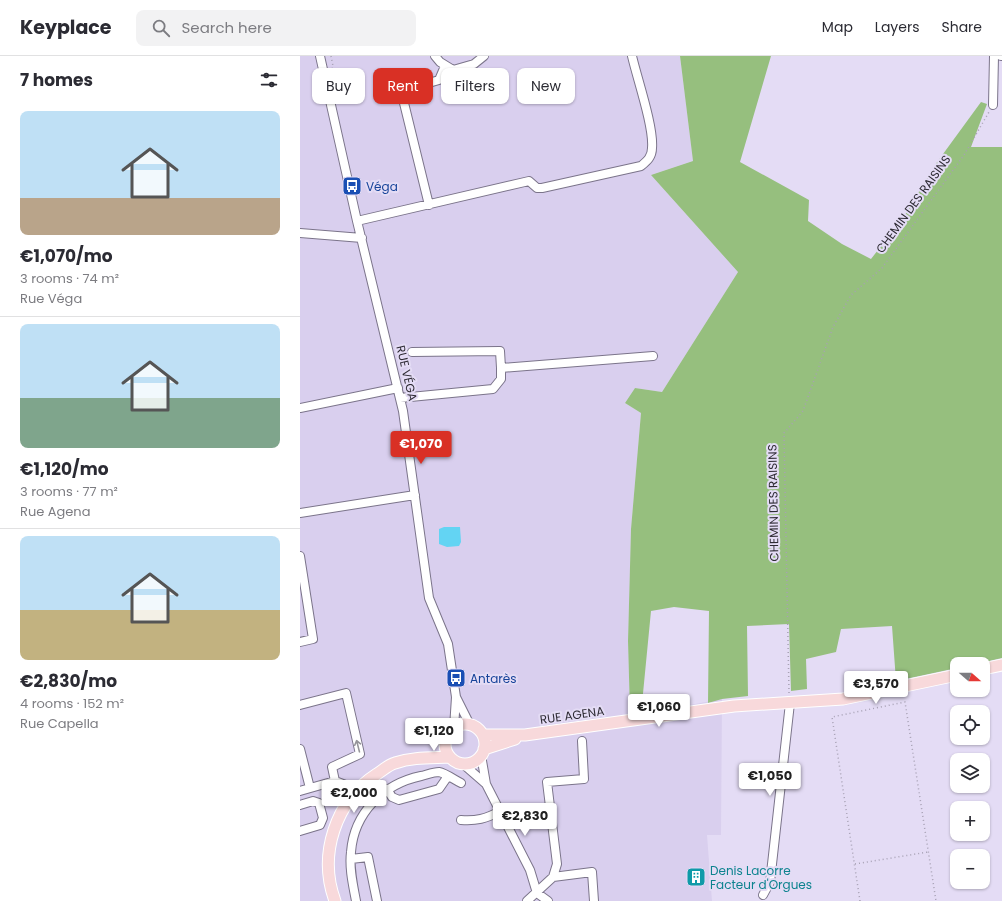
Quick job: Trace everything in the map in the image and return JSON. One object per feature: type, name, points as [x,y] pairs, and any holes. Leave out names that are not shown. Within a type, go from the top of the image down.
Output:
[{"type":"main road","points":[[990,668],[1002,665]]},
{"type":"main road","name":"RUE AGENA","points":[[483,735],[525,735],[734,706],[855,698],[950,677]]},
{"type":"main road","points":[[335,901],[331,890],[328,859],[333,832],[342,811],[356,789],[393,764],[421,757],[450,757],[463,764],[471,763],[482,752],[483,735],[470,726],[460,725],[454,728],[445,740],[421,757]]},
{"type":"main road","name":"RUE AGENA","points":[[482,752],[525,735]]},
{"type":"main road","points":[[445,740],[445,749],[450,757]]},
{"type":"street","name":"RUE VÉGA","points":[[320,56],[357,221],[400,398],[429,598],[448,644],[456,697],[454,728]]},
{"type":"street","points":[[436,56],[440,62],[453,70],[474,64],[484,56]]},
{"type":"street","points":[[357,221],[394,214],[529,181],[537,188],[542,188],[641,166],[649,159],[652,149],[652,134],[632,56]]},
{"type":"street","points":[[993,105],[994,56]]},
{"type":"street","points":[[428,205],[404,103],[406,93],[415,87],[438,80],[445,66]]},
{"type":"street","points":[[300,233],[362,238]]},
{"type":"street","points":[[400,398],[493,389],[501,379],[500,351],[412,352]]},
{"type":"street","points":[[501,368],[653,356]]},
{"type":"street","points":[[300,408],[398,388]]},
{"type":"street","points":[[300,513],[415,495]]},
{"type":"street","points":[[300,556],[313,639],[300,642]]},
{"type":"street","points":[[300,705],[346,693],[360,754],[332,767],[335,781]]},
{"type":"street","name":"RUE VÉGA","points":[[456,697],[470,726]]},
{"type":"street","points":[[764,895],[770,882],[790,703]]},
{"type":"street","points":[[527,901],[553,877],[557,864],[547,782],[584,779],[582,741]]},
{"type":"street","points":[[300,749],[310,788]]},
{"type":"street","points":[[482,752],[486,784],[530,870],[537,893],[548,901]]},
{"type":"street","points":[[463,764],[486,784]]},
{"type":"street","points":[[356,901],[351,859],[354,835],[359,821],[373,801],[388,789],[412,778],[440,772],[461,782]]},
{"type":"street","points":[[388,789],[392,797],[399,800],[439,789],[448,776]]},
{"type":"street","points":[[300,791],[335,781],[356,789]]},
{"type":"street","points":[[300,805],[313,801],[318,803],[323,818],[320,825],[300,831]]},
{"type":"street","points":[[461,820],[487,818],[500,811]]},
{"type":"street","points":[[351,859],[368,857],[377,901]]},
{"type":"street","points":[[553,877],[592,872],[594,901]]},
{"type":"path","name":"CHEMIN DES RAISINS","points":[[790,703],[788,679],[784,433],[803,411],[833,327],[851,295],[882,268],[964,155],[993,105]]},
{"type":"path","points":[[860,901],[832,717],[905,702],[936,901]]},
{"type":"path","points":[[854,864],[928,852]]},
{"type":"shaded area","points":[[300,56],[680,56],[693,161],[651,175],[738,272],[662,392],[635,388],[625,403],[641,413],[631,529],[628,641],[630,713],[641,714],[722,699],[721,835],[707,835],[712,901],[300,901]]},
{"type":"green space","points":[[680,56],[771,56],[740,162],[809,200],[808,221],[842,244],[871,259],[903,218],[935,165],[981,102],[987,104],[971,147],[1002,147],[1002,658],[990,661],[990,657],[950,657],[950,669],[896,681],[892,626],[841,629],[836,652],[806,659],[807,689],[791,691],[789,624],[747,626],[748,696],[722,699],[708,703],[709,611],[674,607],[651,611],[641,714],[630,713],[628,641],[631,529],[641,413],[625,403],[635,388],[662,392],[738,272],[651,175],[693,161]]},
{"type":"water","points":[[444,527],[460,527],[461,542],[459,546],[447,547],[439,544],[439,529]]},
{"type":"place","name":"Véga","points":[[352,186]]},
{"type":"place","name":"Antarès","points":[[456,678]]},
{"type":"place","name":"Denis Lacorre Facteur d'Orgues","points":[[696,877]]}]
